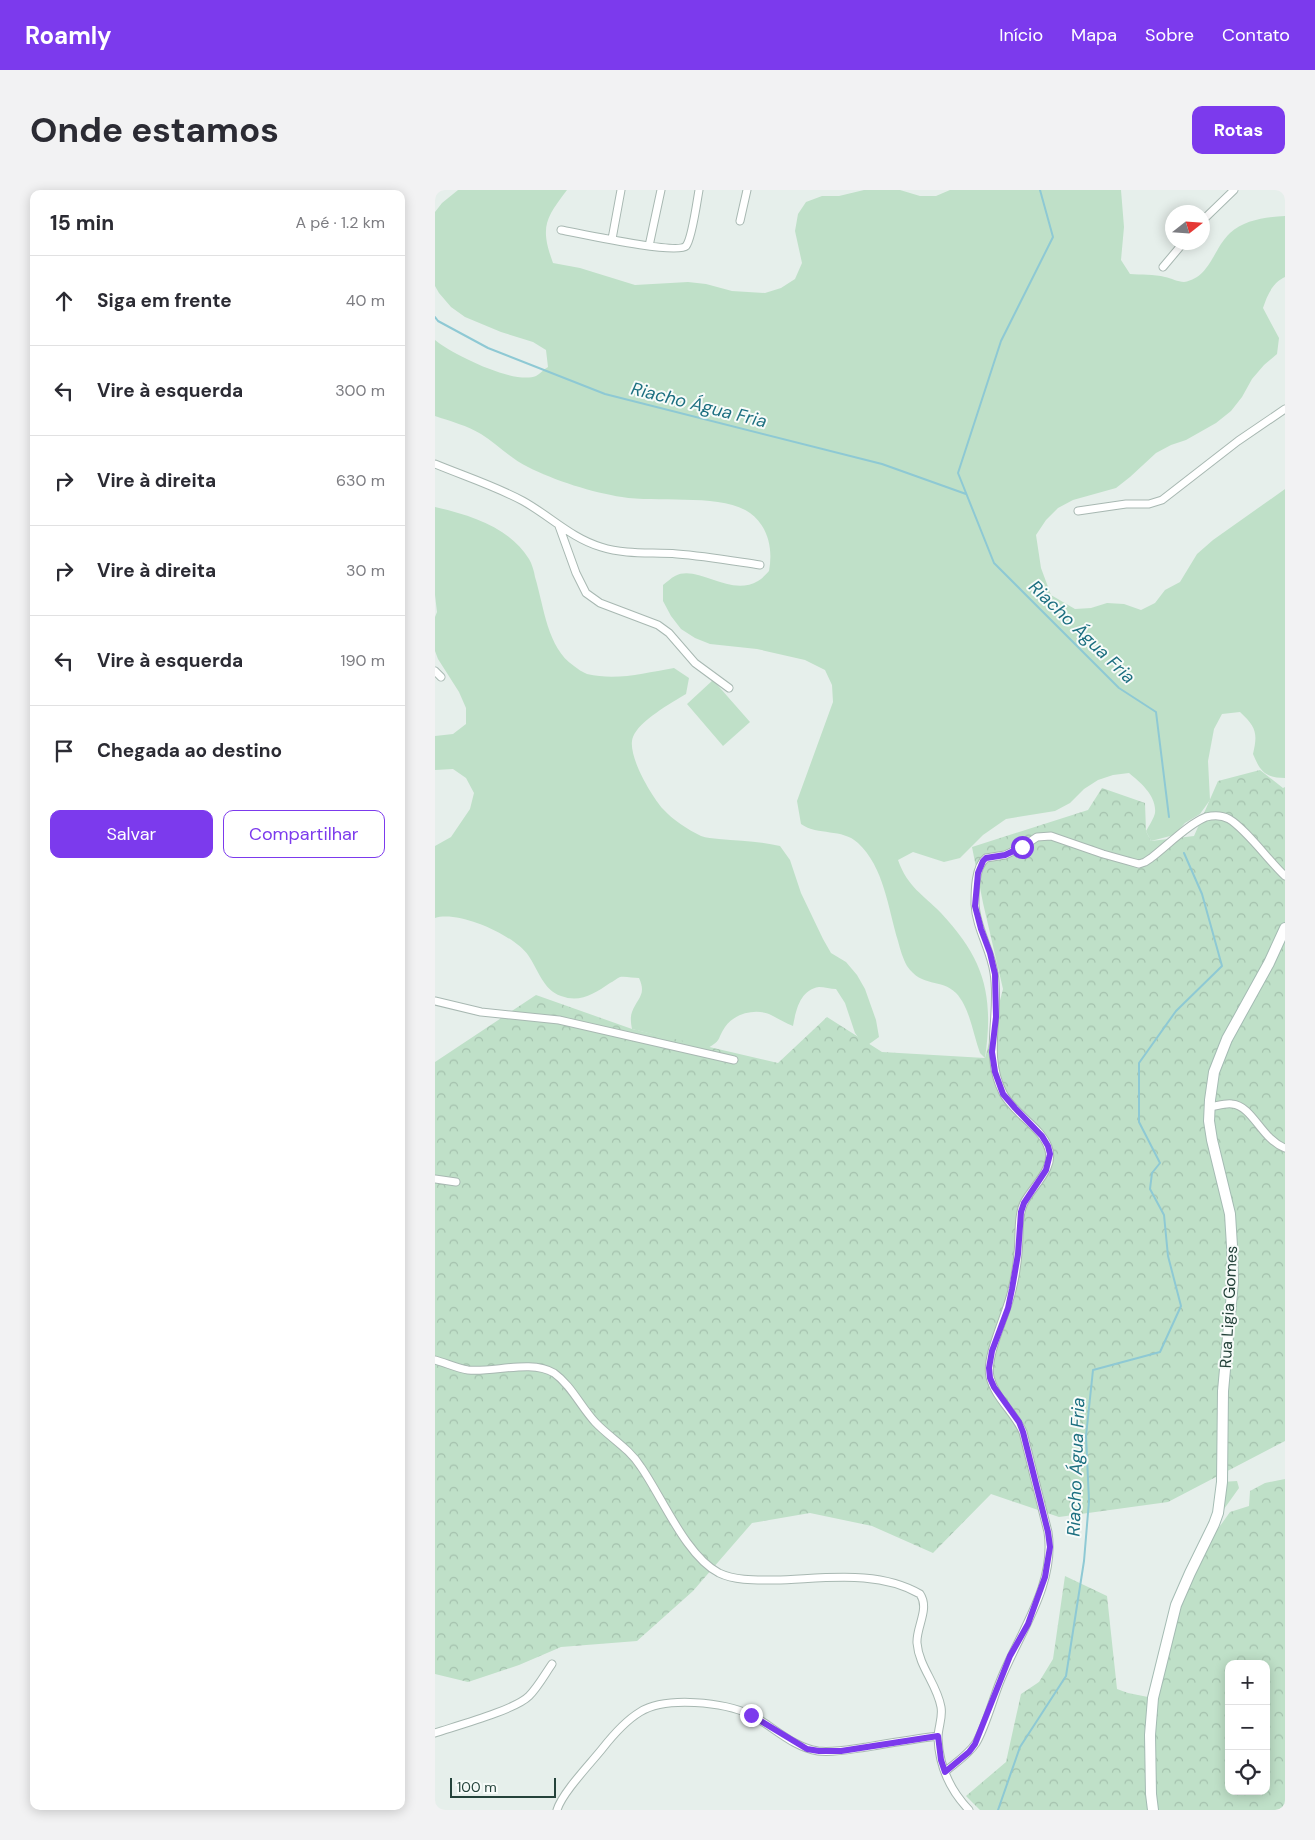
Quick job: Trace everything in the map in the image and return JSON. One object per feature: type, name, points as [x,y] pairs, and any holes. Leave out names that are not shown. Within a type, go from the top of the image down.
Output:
[{"type":"street","points":[[612,240],[621,190]]},
{"type":"street","points":[[649,246],[661,190]]},
{"type":"street","points":[[561,230],[649,246],[682,249],[687,246],[690,238],[699,190]]},
{"type":"street","points":[[740,222],[747,190]]},
{"type":"street","points":[[1210,213],[1234,190]]},
{"type":"street","points":[[1163,267],[1177,250]]},
{"type":"street","points":[[1078,511],[1126,504],[1149,504],[1162,500],[1238,441],[1285,409]]},
{"type":"street","points":[[435,464],[521,500],[559,526],[587,542],[620,552],[679,554],[760,565]]},
{"type":"street","points":[[559,526],[586,593],[600,603],[658,625],[674,638],[695,663],[729,688]]},
{"type":"street","points":[[435,671],[441,677]]},
{"type":"street","points":[[945,1772],[969,1752],[979,1735],[1010,1656],[1028,1624],[1045,1577],[1050,1547],[1023,1432],[1019,1422],[994,1387],[990,1378],[989,1368],[992,1351],[1008,1308],[1012,1289],[1018,1254],[1021,1212],[1024,1203],[1046,1170],[1050,1154],[1042,1136],[1003,1094],[995,1072],[992,1052],[996,1017],[995,974],[975,906],[980,867],[986,858],[1014,852],[1037,837],[1042,836],[1051,836],[1139,864],[1151,858],[1197,822],[1206,817],[1217,815],[1228,818],[1239,826],[1285,876]]},
{"type":"street","name":"Rua Ligia Gomes","points":[[1153,1810],[1150,1734],[1153,1698],[1176,1606],[1214,1524],[1218,1513],[1222,1482],[1223,1391],[1233,1282],[1230,1214],[1209,1121],[1214,1072],[1219,1056],[1269,963],[1285,928]]},
{"type":"street","points":[[435,1001],[481,1012],[559,1020],[735,1060]]},
{"type":"street","points":[[1209,1107],[1226,1104],[1240,1106],[1247,1111],[1271,1141],[1285,1148]]},
{"type":"street","points":[[435,1179],[456,1182]]},
{"type":"street","points":[[435,1360],[468,1370],[529,1367],[541,1368],[553,1373],[564,1382],[595,1422],[635,1458],[672,1519],[692,1547],[717,1571],[726,1576],[764,1580],[867,1577],[889,1582],[920,1594],[923,1601],[923,1609],[917,1641],[919,1656],[937,1692],[941,1707],[942,1718],[938,1736],[941,1760],[949,1783],[969,1810]]},
{"type":"street","points":[[435,1733],[523,1701],[552,1664]]},
{"type":"street","points":[[557,1810],[564,1796],[608,1741],[628,1720],[641,1711],[653,1706],[700,1703],[723,1705],[751,1715],[807,1749],[819,1751],[841,1751],[938,1736]]},
{"type":"green space","points":[[458,190],[567,190],[549,216],[547,224],[547,240],[553,263],[580,268],[635,285],[688,282],[706,284],[732,291],[765,293],[781,288],[795,279],[802,263],[795,231],[798,214],[806,202],[822,196],[839,196],[864,190],[900,190],[920,196],[936,196],[950,190],[1121,190],[1124,227],[1121,260],[1130,274],[1161,276],[1184,282],[1200,275],[1224,240],[1230,233],[1242,225],[1256,220],[1285,216],[1285,277],[1273,286],[1263,308],[1279,338],[1277,354],[1252,379],[1242,397],[1231,411],[1216,423],[1186,440],[1156,453],[1116,488],[1073,500],[1058,508],[1046,520],[1036,535],[1041,568],[1051,595],[1075,609],[1091,608],[1107,603],[1124,604],[1141,610],[1155,603],[1165,590],[1180,582],[1197,554],[1213,540],[1285,489],[1285,778],[1268,775],[1258,765],[1253,754],[1254,731],[1245,717],[1240,712],[1222,714],[1214,729],[1208,761],[1210,800],[1200,814],[1185,823],[1174,835],[1151,841],[1146,831],[1153,820],[1155,807],[1151,795],[1129,773],[1113,775],[1098,780],[1084,789],[1070,803],[1055,811],[1006,819],[983,835],[960,858],[944,862],[913,852],[898,860],[911,884],[956,930],[977,963],[987,997],[988,1016],[985,1058],[980,1053],[965,1006],[956,993],[950,988],[919,977],[907,966],[884,889],[874,864],[867,853],[852,838],[815,830],[801,824],[797,801],[833,702],[832,685],[825,670],[805,660],[757,649],[710,644],[695,638],[681,629],[663,601],[663,585],[675,576],[684,573],[736,586],[747,585],[762,578],[769,571],[770,547],[762,525],[750,513],[723,503],[622,497],[549,477],[522,464],[476,431],[435,416],[435,340],[455,353],[484,367],[513,376],[526,378],[536,376],[548,367],[546,350],[533,342],[501,332],[465,317],[451,307],[435,286],[435,212],[442,203]]},
{"type":"green space","points":[[435,507],[462,514],[488,524],[511,538],[521,548],[532,565],[552,638],[565,658],[579,669],[587,674],[609,677],[631,676],[674,668],[689,678],[686,694],[648,719],[636,731],[633,737],[633,754],[641,775],[658,803],[667,813],[701,836],[780,846],[790,860],[801,893],[831,953],[846,962],[857,975],[865,989],[876,1020],[879,1037],[865,1047],[855,1033],[845,1003],[836,989],[819,987],[807,992],[803,996],[793,1026],[765,1013],[746,1013],[729,1022],[717,1041],[708,1048],[632,1029],[631,1014],[642,993],[639,978],[620,977],[592,994],[581,998],[561,996],[545,984],[528,955],[511,940],[498,932],[471,921],[445,916],[435,918],[435,846],[451,837],[470,809],[474,793],[466,778],[453,769],[435,770],[435,736],[453,734],[466,724],[466,708],[435,651],[435,617],[437,612],[435,595]]},
{"type":"green space","points":[[713,680],[750,722],[723,746],[687,704]]},
{"type":"green space","points":[[1260,770],[1283,788],[1285,787],[1285,1441],[1168,1502],[1059,1517],[991,1494],[933,1553],[872,1526],[810,1513],[752,1523],[693,1591],[637,1641],[561,1647],[519,1665],[468,1682],[435,1674],[435,1062],[536,995],[632,1029],[778,1063],[827,1017],[882,1052],[985,1058],[1003,989],[972,847],[1088,810],[1102,788],[1145,803],[1146,831],[1151,841],[1194,836],[1218,781]]},
{"type":"green space","points":[[1285,1479],[1285,1810],[980,1810],[966,1796],[1006,1762],[1021,1694],[1039,1682],[1053,1659],[1065,1576],[1107,1596],[1117,1689],[1153,1698],[1182,1600],[1210,1540],[1230,1512],[1249,1506],[1250,1491],[1265,1483]]},
{"type":"green space","points":[[1237,1481],[1239,1488],[1214,1523],[1222,1482]]},
{"type":"waterway","name":"Riacho Água Fria","points":[[1040,190],[1053,237],[1001,341],[958,473],[994,563],[1119,688],[1156,712],[1169,817]]},
{"type":"waterway","name":"Riacho Água Fria","points":[[435,317],[438,321],[488,348],[605,394],[882,464],[966,494]]},
{"type":"waterway","name":"Riacho Água Fria","points":[[998,1810],[1020,1747],[1066,1676],[1084,1561],[1089,1501],[1086,1436],[1093,1370],[1160,1352],[1181,1306],[1168,1256],[1164,1215],[1150,1189],[1152,1173],[1160,1163],[1139,1122],[1139,1063],[1176,1011],[1222,966],[1202,894],[1184,853]]},
{"type":"route","points":[[751,1715],[807,1749],[819,1751],[841,1751],[938,1736],[941,1760],[945,1772],[969,1752],[975,1744],[1010,1656],[1028,1624],[1045,1577],[1050,1547],[1048,1532],[1027,1445],[1019,1422],[994,1387],[990,1378],[989,1368],[992,1351],[1008,1308],[1012,1289],[1018,1254],[1021,1212],[1024,1203],[1046,1170],[1050,1154],[1042,1136],[1003,1094],[995,1072],[992,1052],[996,1017],[995,974],[975,906],[978,873],[983,861],[991,856],[1014,852],[1022,847]]}]
